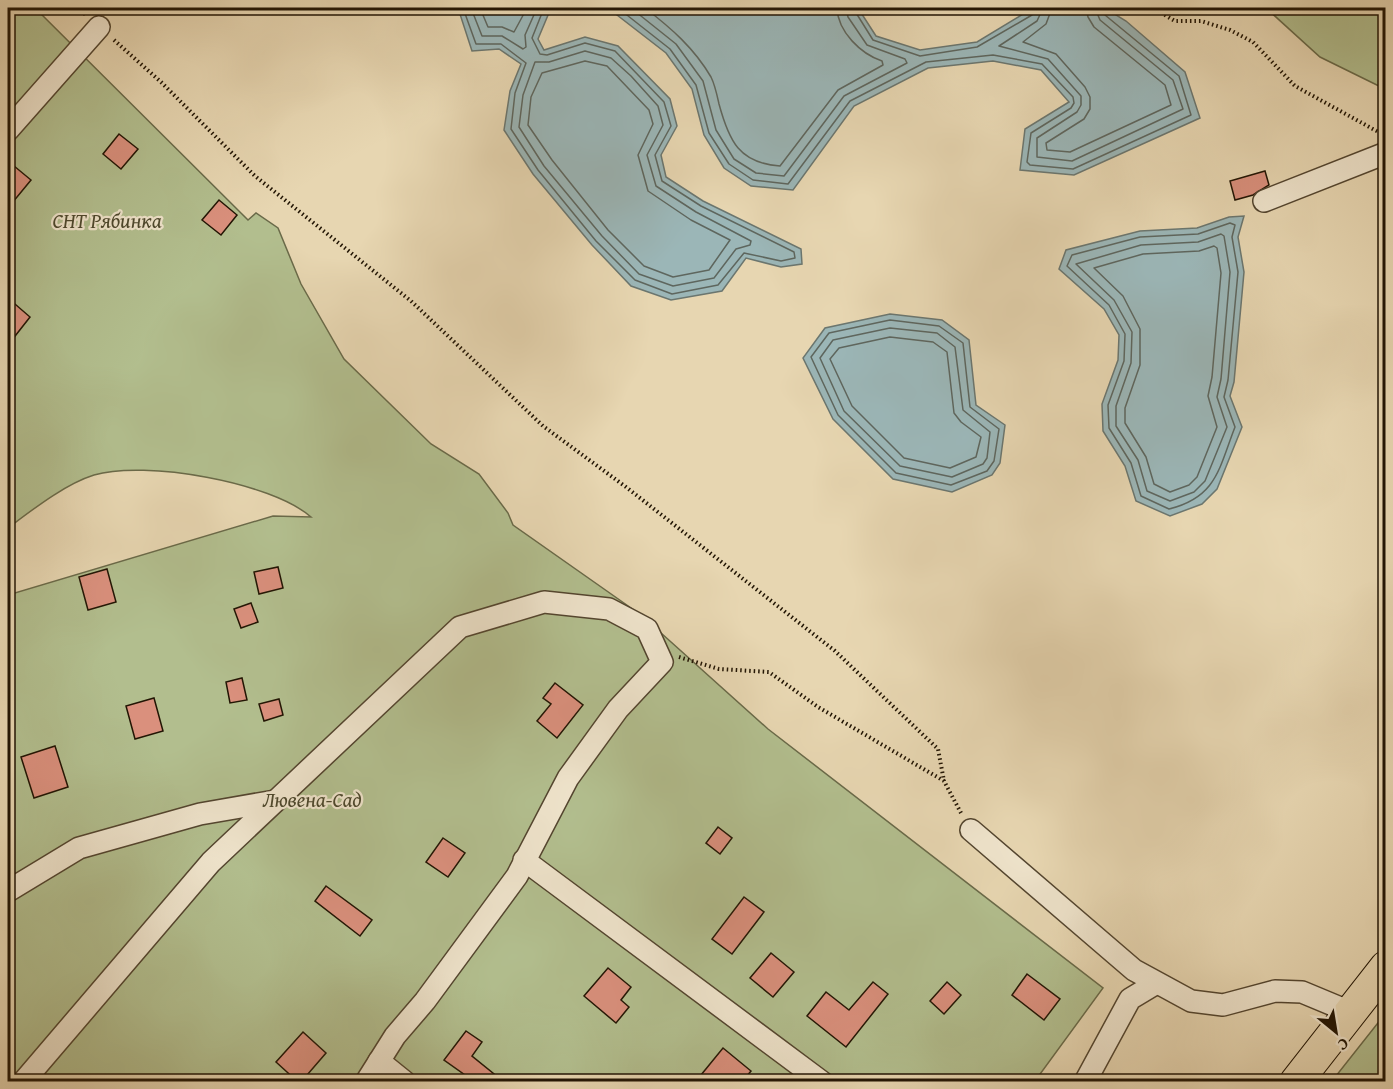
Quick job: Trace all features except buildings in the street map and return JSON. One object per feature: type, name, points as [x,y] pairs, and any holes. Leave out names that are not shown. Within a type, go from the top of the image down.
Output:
[{"type":"highway","points":[[1296,1082],[1386,967]]},
{"type":"street","points":[[8,130],[99,27]]},
{"type":"street","points":[[1264,201],[1386,153]]},
{"type":"street","points":[[23,1082],[211,862],[460,627],[544,602],[609,609],[647,629],[662,662],[618,710],[568,778],[510,885],[425,1001],[395,1036],[366,1082]]},
{"type":"street","points":[[8,891],[79,848],[201,814],[275,801]]},
{"type":"street","points":[[971,830],[1134,970],[1155,984],[1191,1001],[1223,1005],[1275,991],[1302,992],[1350,1012]]},
{"type":"street","points":[[525,860],[822,1082]]},
{"type":"street","points":[[1085,1082],[1092,1073],[1108,1036],[1130,999],[1155,984]]},
{"type":"street","points":[[379,1061],[405,1082]]},
{"type":"path","points":[[77,8],[160,82],[255,176],[411,301],[543,426],[626,487],[835,651],[938,749],[944,781],[971,830]]},
{"type":"path","points":[[1153,8],[1175,21],[1201,21],[1230,30],[1253,42],[1295,86],[1386,136]]},
{"type":"path","points":[[662,662],[680,657],[719,669],[769,672],[818,707],[944,781]]},
{"type":"green space","name":"Лювена-Сад","points":[[8,8],[35,8],[248,220],[256,213],[278,228],[301,284],[344,359],[431,444],[479,474],[508,513],[513,525],[641,615],[768,729],[1103,988],[1035,1081],[8,1081],[8,595],[273,516],[311,517],[292,505],[238,484],[175,472],[116,471],[83,479],[49,498],[8,528]]},
{"type":"green space","points":[[1266,8],[1385,8],[1385,89],[1320,57]]},
{"type":"green space","points":[[1385,1014],[1385,1081],[1332,1081]]},
{"type":"water","points":[[458,8],[551,8],[538,39],[544,50],[585,37],[618,46],[670,99],[677,126],[661,155],[666,177],[703,201],[801,249],[802,264],[781,267],[746,258],[722,291],[671,300],[631,286],[592,245],[533,174],[504,130],[510,91],[521,64],[499,49],[472,51]]},
{"type":"water","points":[[608,8],[858,8],[876,36],[920,50],[977,42],[1033,8],[1105,8],[1126,21],[1185,72],[1200,118],[1074,175],[1020,170],[1025,129],[1069,102],[1041,70],[993,61],[928,68],[854,106],[793,190],[751,186],[724,168],[704,135],[692,89],[666,53]]},
{"type":"water","points":[[1244,216],[1238,237],[1244,272],[1234,382],[1230,396],[1242,427],[1217,489],[1202,504],[1170,516],[1136,501],[1125,466],[1103,431],[1102,404],[1118,360],[1119,335],[1104,309],[1059,269],[1066,250],[1140,231],[1197,228],[1229,217]]},
{"type":"water","points":[[890,314],[942,320],[969,340],[976,405],[1005,425],[1000,463],[992,475],[952,492],[893,479],[833,419],[803,358],[825,328]]},
{"type":"park label","name":"СНТ Рябинка","points":[[107,221]]}]
